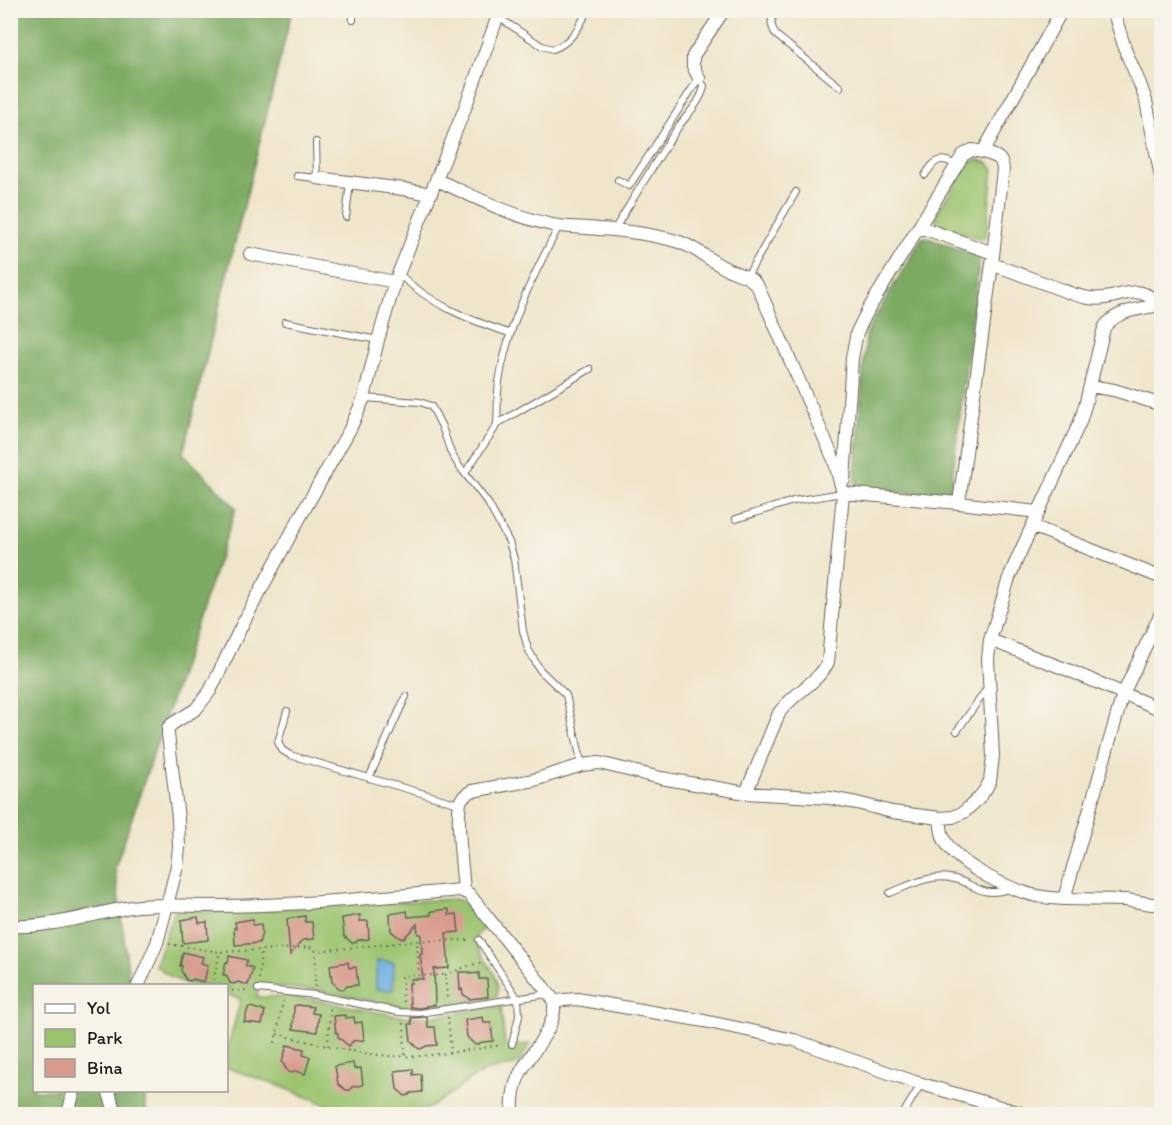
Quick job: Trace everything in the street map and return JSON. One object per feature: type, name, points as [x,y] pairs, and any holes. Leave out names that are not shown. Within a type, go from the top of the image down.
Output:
[{"type":"street","points":[[699,78],[694,71],[693,56],[724,10]]},
{"type":"street","points":[[983,152],[1062,10]]},
{"type":"street","points":[[1113,10],[1146,101],[1161,182]]},
{"type":"street","points":[[139,984],[158,943],[177,866],[178,818],[168,729],[172,724],[196,710],[210,691],[243,622],[350,429],[364,398],[378,340],[397,278],[465,108],[499,13]]},
{"type":"street","points":[[746,794],[782,708],[823,671],[828,662],[852,358],[857,332],[868,310],[963,155],[972,150],[1000,159],[1003,163],[1003,179],[959,503]]},
{"type":"street","points":[[317,178],[431,194]]},
{"type":"street","points":[[437,180],[536,221],[559,226],[613,230],[680,242],[753,280],[758,286],[834,460],[843,493]]},
{"type":"street","points":[[920,227],[1076,295],[1107,299],[1135,291],[1149,296],[1161,307]]},
{"type":"street","points":[[250,254],[397,278]]},
{"type":"street","points":[[464,891],[459,819],[460,804],[464,796],[472,791],[534,780],[582,765],[605,764],[746,794],[830,798],[892,812],[940,818],[953,817],[963,812],[978,799],[990,781],[993,756],[988,659],[990,640],[1009,578],[1080,422],[1104,328],[1112,318],[1134,310],[1161,307]]},
{"type":"street","points":[[1090,386],[1114,390],[1161,405]]},
{"type":"street","points":[[843,493],[959,503],[1038,513]]},
{"type":"street","points":[[1032,526],[1161,578]]},
{"type":"street","points":[[1064,899],[1124,694],[1161,611]]},
{"type":"street","points":[[990,640],[1161,710]]},
{"type":"street","points":[[940,818],[943,839],[956,855],[994,880],[1012,888],[1036,896],[1161,904]]},
{"type":"street","points":[[10,926],[52,923],[137,906],[250,905],[464,891],[472,897],[552,998],[553,1015],[548,1030],[517,1079],[514,1089],[513,1114]]},
{"type":"street","points":[[552,998],[577,999],[704,1021],[794,1040],[921,1084],[1024,1114]]},
{"type":"street","points":[[68,1114],[74,1092]]},
{"type":"street","points":[[109,1092],[116,1114]]},
{"type":"lane","points":[[353,10],[353,20]]},
{"type":"lane","points":[[499,13],[542,46],[553,49],[563,45],[576,32],[588,10]]},
{"type":"lane","points":[[777,10],[771,18],[776,35],[840,87]]},
{"type":"lane","points":[[613,230],[678,127],[698,101],[704,86],[699,78],[629,186],[618,180]]},
{"type":"lane","points":[[297,176],[317,178],[316,142]]},
{"type":"lane","points":[[925,175],[933,162],[937,160],[948,160],[957,165]]},
{"type":"lane","points":[[346,217],[350,182]]},
{"type":"lane","points":[[747,276],[796,192]]},
{"type":"lane","points":[[497,424],[499,381],[510,333],[531,281],[559,226]]},
{"type":"lane","points":[[397,278],[471,320],[510,333]]},
{"type":"lane","points":[[285,322],[378,340]]},
{"type":"lane","points":[[465,473],[497,424],[590,369]]},
{"type":"lane","points":[[364,398],[414,401],[430,406],[442,427],[451,453],[488,503],[512,550],[523,631],[528,649],[540,670],[566,695],[582,765]]},
{"type":"lane","points":[[736,519],[793,501],[843,493]]},
{"type":"lane","points":[[957,731],[990,684]]},
{"type":"lane","points":[[369,778],[406,696]]},
{"type":"lane","points":[[287,711],[278,742],[282,750],[290,755],[460,804]]},
{"type":"lane","points":[[890,893],[940,877],[962,881],[981,891],[1000,892],[1012,888]]},
{"type":"lane","points":[[479,940],[518,999],[519,1016],[512,1044]]},
{"type":"lane","points":[[258,989],[315,995],[418,1013],[518,999],[552,998]]},
{"type":"lane","points":[[903,1114],[921,1084]]},
{"type":"path","points":[[158,943],[220,952],[310,947],[316,951],[417,941],[479,940]]},
{"type":"path","points":[[417,941],[419,976]]},
{"type":"path","points":[[228,991],[258,989],[261,950]]},
{"type":"path","points":[[315,995],[316,951]]},
{"type":"path","points":[[212,984],[220,952]]},
{"type":"path","points":[[405,1056],[402,976],[445,975],[492,960]]},
{"type":"path","points":[[445,975],[451,1052]]},
{"type":"path","points":[[275,1043],[285,992]]},
{"type":"path","points":[[328,1046],[331,998]]},
{"type":"path","points":[[277,1034],[355,1051],[405,1056],[512,1044]]},
{"type":"green space","points":[[10,11],[292,11],[183,453],[236,508],[115,868],[130,984],[33,984],[33,1092],[144,1092],[147,1114],[11,1114]]},
{"type":"green space","points":[[977,160],[987,162],[993,168],[986,237],[982,239],[939,226],[936,220],[937,213],[968,163]]},
{"type":"green space","points":[[926,237],[980,257],[950,494],[945,496],[859,489],[855,484],[856,461],[866,336],[922,238]]},
{"type":"green space","points":[[453,899],[463,902],[485,927],[477,935],[478,943],[496,979],[497,996],[415,1010],[322,991],[258,986],[257,997],[296,997],[411,1017],[429,1017],[501,1006],[505,1046],[530,1044],[518,1064],[488,1070],[431,1107],[415,1114],[350,1114],[275,1084],[228,1068],[228,1046],[241,999],[228,995],[228,984],[188,984],[173,978],[155,965],[171,919],[178,910],[229,912]]},
{"type":"water","points":[[377,961],[394,962],[393,990],[376,989]]},
{"type":"building","points":[[449,909],[449,915],[457,914],[459,932],[446,933],[449,968],[434,969],[435,1005],[410,1007],[409,983],[411,979],[423,979],[420,954],[422,954],[421,934],[418,934],[417,924],[404,938],[400,938],[391,931],[390,914],[407,911],[408,917],[431,915],[433,911]]},
{"type":"building","points":[[360,915],[360,921],[368,921],[369,939],[352,943],[344,936],[342,918]]},
{"type":"building","points":[[305,916],[305,922],[312,922],[314,939],[303,940],[290,955],[287,919]]},
{"type":"building","points":[[198,917],[199,923],[207,922],[208,940],[183,943],[181,920]]},
{"type":"building","points":[[253,919],[253,925],[261,924],[262,933],[259,943],[235,945],[235,922]]},
{"type":"building","points":[[183,952],[203,957],[201,963],[208,965],[204,982],[186,980],[181,970],[182,966],[180,966]]},
{"type":"building","points":[[229,956],[247,960],[246,966],[253,968],[248,985],[238,982],[230,983],[226,975],[223,975]]},
{"type":"building","points":[[348,962],[349,968],[356,967],[358,985],[340,989],[332,982],[330,965]]},
{"type":"building","points":[[459,972],[479,973],[479,979],[487,979],[488,997],[469,999],[463,994],[462,989],[460,990]]},
{"type":"building","points":[[294,1006],[313,1007],[312,1013],[319,1014],[317,1032],[293,1029]]},
{"type":"building","points":[[250,1007],[265,1011],[262,1024],[244,1022]]},
{"type":"building","points":[[345,1015],[345,1018],[354,1017],[355,1023],[362,1022],[364,1040],[353,1041],[349,1046],[338,1037],[334,1016]]},
{"type":"building","points":[[427,1017],[428,1027],[435,1027],[437,1045],[419,1049],[411,1041],[409,1024],[412,1024],[411,1018]]},
{"type":"building","points":[[483,1017],[484,1023],[491,1023],[493,1041],[475,1045],[467,1037],[465,1020]]},
{"type":"building","points":[[287,1045],[304,1049],[303,1055],[310,1057],[305,1074],[295,1071],[288,1072],[282,1062]]},
{"type":"building","points":[[353,1063],[354,1069],[361,1068],[363,1085],[346,1090],[338,1084],[335,1066]]},
{"type":"building","points":[[413,1069],[413,1075],[421,1074],[422,1092],[405,1096],[397,1089],[395,1071]]}]
